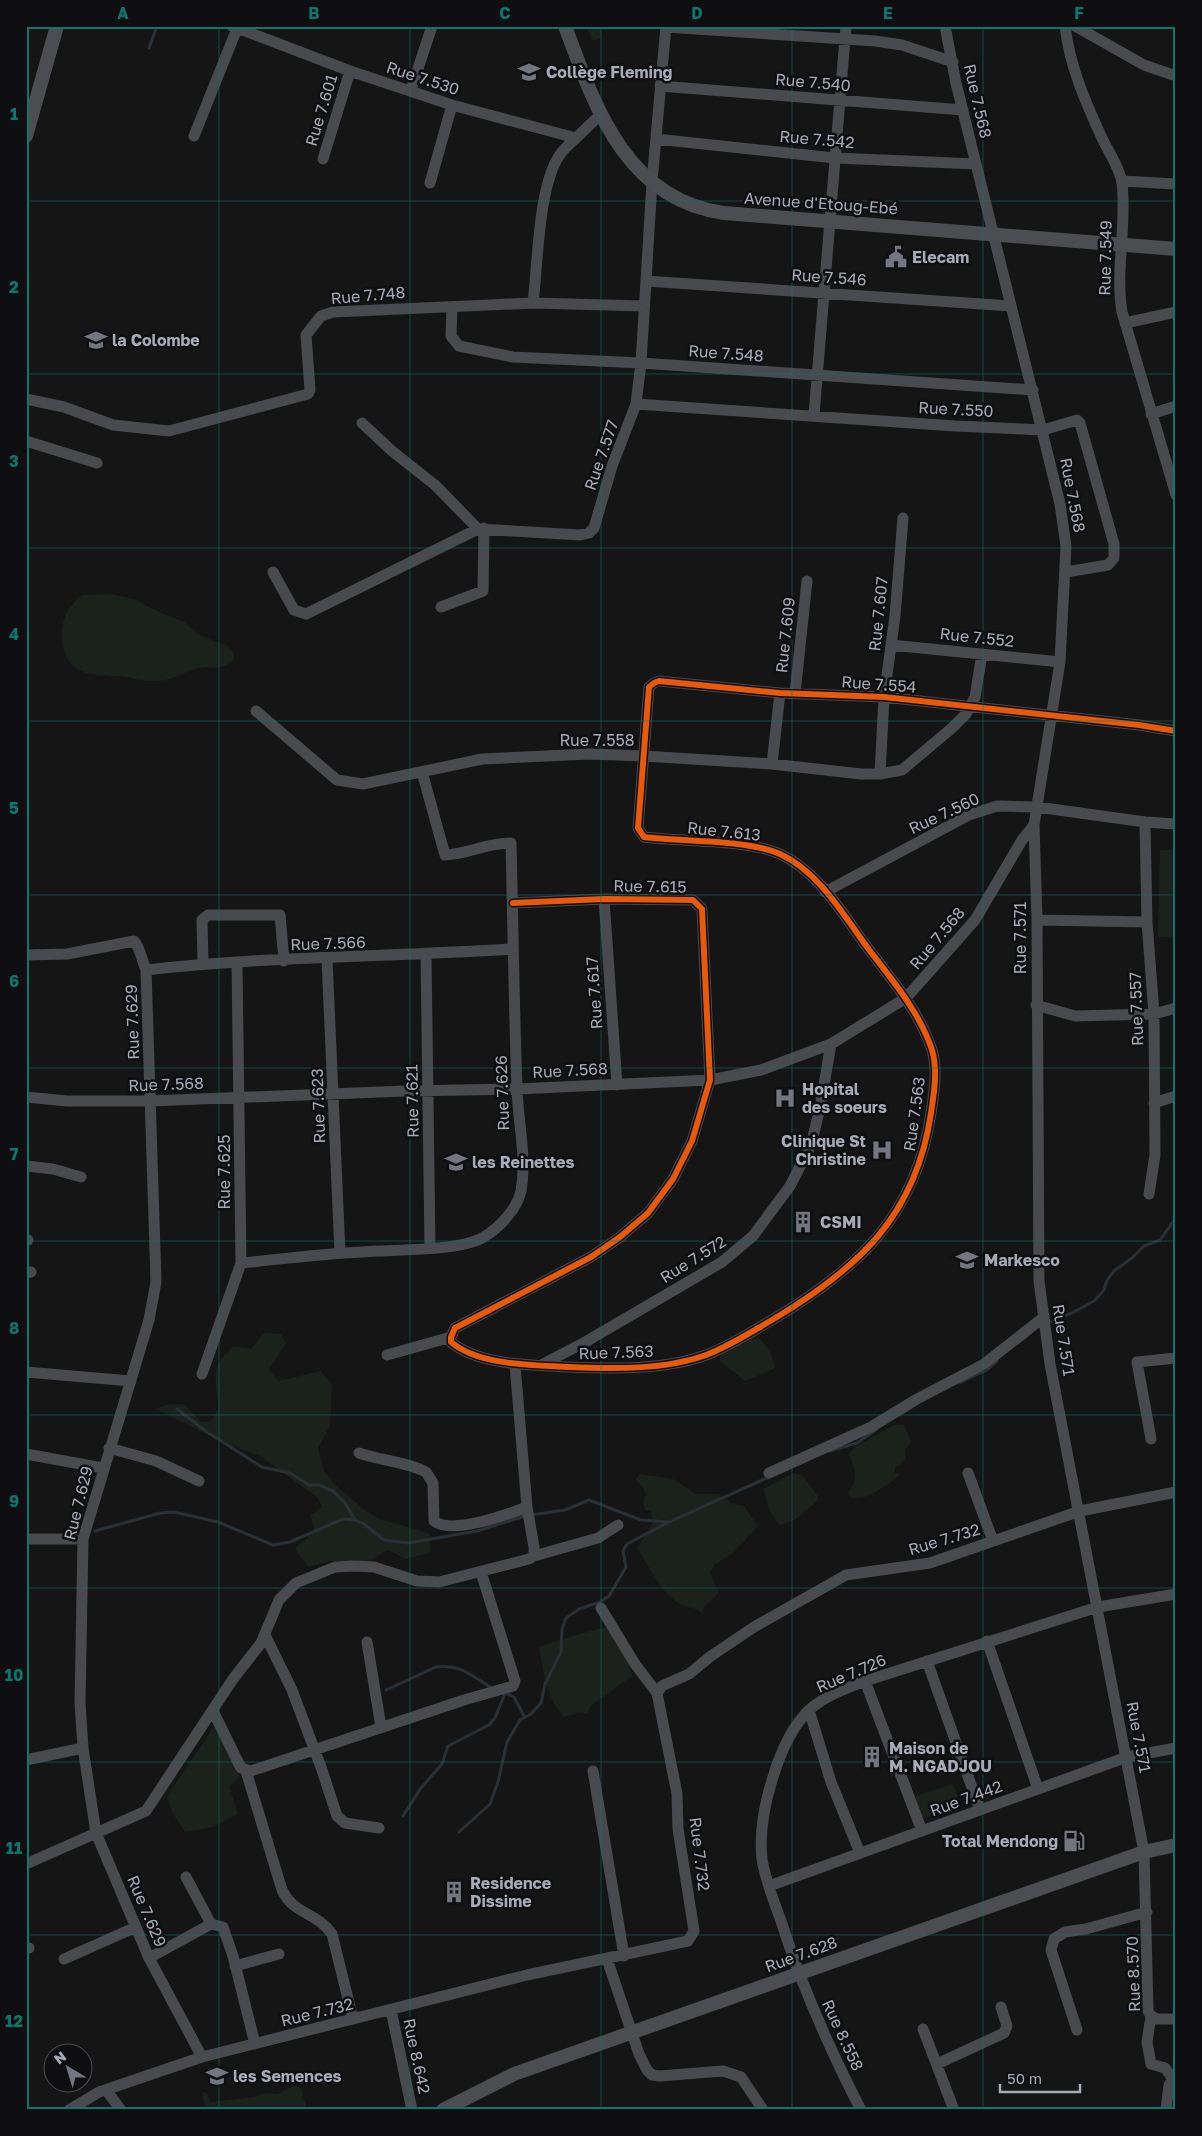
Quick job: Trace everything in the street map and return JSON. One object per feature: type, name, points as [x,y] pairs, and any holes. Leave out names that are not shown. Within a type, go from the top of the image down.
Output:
[{"type":"main road","points":[[26,136],[57,26]]},
{"type":"main road","name":"Avenue d'Etoug-Ebé","points":[[565,26],[600,115],[614,139],[652,182],[671,197],[708,211],[1176,249]]},
{"type":"main road","name":"Rue 7.628","points":[[443,2110],[514,2074],[1144,1852],[1176,1845]]},
{"type":"street","points":[[411,90],[432,26]]},
{"type":"street","name":"Rue 7.568","points":[[26,1097],[67,1101],[150,1102],[710,1080],[761,1070],[831,1044],[906,998],[975,920],[1022,840],[1034,825],[1060,662],[1066,572],[1066,531],[1034,390],[1011,306],[963,110],[945,26]]},
{"type":"street","name":"Rue 7.549","points":[[1065,26],[1068,51],[1078,84],[1122,181],[1123,244],[1119,294],[1125,323],[1176,495]]},
{"type":"street","points":[[1075,26],[1144,65],[1176,76]]},
{"type":"street","points":[[194,136],[235,27]]},
{"type":"street","name":"Rue 7.530","points":[[235,27],[350,71],[452,105],[576,138]]},
{"type":"street","points":[[666,27],[845,32],[902,45],[953,62]]},
{"type":"street","name":"Rue 7.577","points":[[481,529],[580,535],[589,533],[594,528],[612,466],[636,404],[641,363],[652,182],[666,27]]},
{"type":"street","points":[[814,416],[845,32]]},
{"type":"street","name":"Rue 7.601","points":[[323,159],[350,71]]},
{"type":"street","name":"Rue 7.540","points":[[660,86],[963,110]]},
{"type":"street","points":[[430,183],[452,105]]},
{"type":"street","points":[[533,303],[540,226],[553,167],[562,152],[600,115]]},
{"type":"street","name":"Rue 7.542","points":[[656,139],[835,158],[976,164]]},
{"type":"street","points":[[1122,181],[1176,184]]},
{"type":"street","name":"Rue 7.546","points":[[646,281],[1011,306]]},
{"type":"street","name":"Rue 7.748","points":[[26,399],[64,407],[112,425],[158,430],[179,429],[253,407],[296,398],[310,392],[306,335],[321,316],[333,312],[373,308],[533,303],[644,306]]},
{"type":"street","name":"Rue 7.548","points":[[452,307],[451,336],[459,346],[513,357],[641,363],[1034,390]]},
{"type":"street","points":[[1125,323],[1176,312]]},
{"type":"street","name":"Rue 7.550","points":[[636,404],[1043,430],[1077,420],[1080,423],[1114,544],[1114,558],[1108,566],[1066,572]]},
{"type":"street","points":[[1151,414],[1176,406]]},
{"type":"street","points":[[362,423],[392,451],[435,485],[481,529],[483,592],[440,607]]},
{"type":"street","points":[[26,441],[97,463]]},
{"type":"street","name":"Rue 7.607","points":[[880,774],[884,697],[892,645],[903,518]]},
{"type":"street","points":[[273,572],[294,610],[306,614],[481,529]]},
{"type":"street","name":"Rue 7.609","points":[[795,693],[807,581]]},
{"type":"street","name":"Rue 7.552","points":[[892,645],[1060,662]]},
{"type":"street","points":[[970,706],[975,697],[982,654]]},
{"type":"street","name":"Rue 7.554","points":[[644,756],[648,692],[654,682],[659,681],[734,686],[780,692],[884,697],[1053,715],[1176,731]]},
{"type":"street","name":"Rue 7.609","points":[[772,764],[780,692]]},
{"type":"street","name":"Rue 7.558","points":[[256,711],[337,780],[363,784],[482,759],[590,754],[772,764],[880,774],[902,770],[952,728],[970,706]]},
{"type":"street","name":"Rue 7.613","points":[[644,756],[638,828],[644,836],[761,848],[796,863],[825,892],[906,998]]},
{"type":"street","name":"Rue 7.626","points":[[241,1263],[340,1253],[460,1246],[484,1237],[506,1219],[521,1192],[522,1167],[517,1089],[516,994],[512,949],[511,843],[492,843],[460,854],[445,855],[422,772]]},
{"type":"street","name":"Rue 7.560","points":[[825,892],[969,815],[997,806],[1037,807],[1145,822],[1176,824]]},
{"type":"street","name":"Rue 7.557","points":[[1145,822],[1147,922],[1154,1014],[1155,1155],[1149,1194]]},
{"type":"street","name":"Rue 7.571","points":[[1034,825],[1038,1281],[1050,1364],[1080,1511],[1144,1852]]},
{"type":"street","name":"Rue 7.615","points":[[513,903],[604,899],[693,900],[702,909],[710,1080]]},
{"type":"street","name":"Rue 7.617","points":[[604,899],[617,1084]]},
{"type":"street","points":[[203,963],[202,920],[208,915],[280,915],[284,961]]},
{"type":"street","points":[[1036,920],[1147,922]]},
{"type":"street","name":"Rue 7.629","points":[[26,955],[67,954],[134,941],[138,944],[140,959],[146,970],[156,1282],[149,1320],[83,1539],[80,1703],[83,1748],[96,1833],[149,1958],[202,2057]]},
{"type":"street","name":"Rue 7.566","points":[[146,970],[203,963],[426,955],[512,949]]},
{"type":"street","name":"Rue 7.621","points":[[426,955],[430,1247]]},
{"type":"street","name":"Rue 7.623","points":[[327,959],[340,1253]]},
{"type":"street","name":"Rue 7.625","points":[[202,1374],[241,1263],[240,1097],[236,963]]},
{"type":"street","name":"Rue 7.563","points":[[451,1337],[451,1342],[464,1350],[514,1365],[601,1369],[676,1363],[706,1355],[734,1342],[794,1307],[843,1272],[871,1247],[890,1223],[910,1187],[923,1156],[935,1087],[932,1051],[906,998]]},
{"type":"street","points":[[1036,1006],[1075,1016],[1154,1014],[1176,1008]]},
{"type":"street","name":"Rue 7.572","points":[[541,1365],[587,1341],[722,1262],[753,1236],[790,1186],[811,1145],[820,1108],[831,1044]]},
{"type":"street","points":[[387,1355],[451,1337],[455,1328],[591,1257],[620,1237],[648,1213],[673,1180],[688,1148],[710,1080]]},
{"type":"street","points":[[1154,1103],[1176,1096]]},
{"type":"street","points":[[26,1166],[53,1169],[81,1177]]},
{"type":"street","points":[[769,1473],[871,1427],[917,1398],[984,1364],[1044,1317]]},
{"type":"street","points":[[1152,1439],[1137,1362],[1176,1358]]},
{"type":"street","points":[[514,1365],[528,1514],[534,1556]]},
{"type":"street","points":[[26,1372],[131,1381]]},
{"type":"street","points":[[109,1448],[156,1461],[199,1481]]},
{"type":"street","points":[[359,1453],[375,1458],[388,1459],[426,1472],[433,1483],[434,1521],[444,1526],[455,1526],[498,1517],[528,1514]]},
{"type":"street","points":[[26,1454],[103,1468]]},
{"type":"street","points":[[968,1473],[994,1541]]},
{"type":"street","name":"Rue 7.732","points":[[69,2110],[106,2090],[202,2057],[527,1975],[688,1941],[694,1931],[678,1829],[677,1794],[656,1693],[662,1686],[689,1674],[711,1656],[754,1627],[846,1575],[930,1563],[1080,1511],[1176,1492]]},
{"type":"street","points":[[26,1864],[146,1811],[265,1635],[279,1600],[296,1583],[335,1567],[374,1567],[417,1581],[432,1582],[529,1560],[534,1556],[598,1538],[618,1525]]},
{"type":"street","points":[[26,1539],[83,1539]]},
{"type":"street","points":[[246,1771],[514,1686],[515,1681],[481,1572]]},
{"type":"street","name":"Rue 7.726","points":[[798,1974],[762,1859],[764,1821],[775,1769],[792,1730],[809,1710],[828,1696],[865,1681],[987,1641],[1098,1607],[1176,1594]]},
{"type":"street","points":[[601,1608],[635,1664],[656,1693]]},
{"type":"street","points":[[265,1635],[292,1690],[339,1819],[345,1823],[379,1828]]},
{"type":"street","points":[[987,1641],[1038,1789]]},
{"type":"street","points":[[367,1642],[381,1727]]},
{"type":"street","points":[[927,1661],[980,1810]]},
{"type":"street","points":[[865,1681],[922,1831]]},
{"type":"street","points":[[809,1710],[830,1782],[860,1853]]},
{"type":"street","points":[[213,1711],[241,1768],[246,1771],[277,1875],[288,1902],[297,1909],[317,1918],[332,1934],[353,2020]]},
{"type":"street","points":[[26,1760],[83,1748]]},
{"type":"street","name":"Rue 7.442","points":[[769,1886],[1127,1757],[1176,1748]]},
{"type":"street","points":[[594,1771],[624,1956]]},
{"type":"street","name":"Rue 8.570","points":[[1144,1852],[1148,2011],[1151,2016],[1147,2042],[1151,2064],[1166,2068],[1174,2078]]},
{"type":"street","points":[[186,1877],[211,1924]]},
{"type":"street","points":[[1077,2030],[1051,1950],[1054,1939],[1065,1932],[1086,1929],[1147,1912]]},
{"type":"street","points":[[149,1958],[211,1924],[222,1927],[235,1966],[255,2044]]},
{"type":"street","points":[[64,1959],[136,1927]]},
{"type":"street","points":[[235,1966],[279,1954]]},
{"type":"street","points":[[607,1959],[639,2054],[647,2070],[652,2075],[723,2071],[741,2077],[763,2110]]},
{"type":"street","name":"Rue 8.558","points":[[798,1974],[828,2046],[861,2110]]},
{"type":"street","points":[[937,2064],[1004,2032],[1008,2026],[1001,2007]]},
{"type":"street","name":"Rue 8.642","points":[[391,2010],[412,2110]]},
{"type":"street","points":[[1151,2016],[1157,2019],[1176,2019]]},
{"type":"street","points":[[923,2029],[954,2110]]},
{"type":"street","points":[[1166,2110],[1169,2085],[1174,2078]]},
{"type":"street","points":[[106,2090],[121,2110]]},
{"type":"shaded area","points":[[586,26],[602,26],[601,38],[593,41]]},
{"type":"shaded area","points":[[110,594],[134,599],[184,622],[200,635],[228,646],[234,654],[234,659],[221,667],[198,668],[169,679],[154,681],[92,674],[75,668],[64,651],[62,626],[66,614],[82,595]]},
{"type":"shaded area","points":[[1160,850],[1176,850],[1176,937],[1158,937]]},
{"type":"shaded area","points":[[264,1333],[281,1334],[286,1344],[269,1369],[278,1381],[321,1371],[332,1386],[330,1426],[318,1448],[324,1471],[333,1483],[363,1509],[379,1519],[429,1533],[430,1553],[406,1559],[388,1550],[367,1562],[329,1561],[309,1567],[297,1552],[296,1547],[314,1532],[311,1515],[322,1507],[318,1498],[260,1456],[223,1442],[156,1409],[166,1405],[184,1404],[201,1422],[211,1421],[219,1408],[215,1381],[217,1367],[221,1360],[234,1346],[251,1349]]},
{"type":"shaded area","points":[[751,1339],[760,1339],[765,1345],[772,1357],[774,1369],[745,1381],[720,1361],[720,1356]]},
{"type":"shaded area","points":[[894,1425],[904,1425],[911,1442],[905,1450],[906,1457],[904,1461],[895,1468],[895,1473],[900,1474],[897,1478],[868,1496],[861,1498],[849,1497],[848,1493],[854,1483],[855,1474],[849,1454],[855,1447]]},
{"type":"shaded area","points":[[794,1473],[803,1476],[817,1495],[818,1500],[795,1520],[779,1525],[770,1512],[763,1489]]},
{"type":"shaded area","points":[[640,1474],[673,1479],[696,1494],[719,1494],[732,1504],[744,1506],[758,1526],[732,1554],[715,1564],[710,1573],[719,1593],[705,1606],[702,1612],[680,1604],[673,1599],[656,1579],[637,1548],[654,1521],[650,1511],[646,1511],[643,1502],[646,1495],[642,1486],[635,1480]]},
{"type":"shaded area","points":[[607,1627],[630,1662],[632,1676],[590,1706],[588,1714],[579,1713],[564,1717],[553,1702],[544,1675],[539,1647]]},
{"type":"shaded area","points":[[215,1725],[240,1777],[229,1786],[238,1814],[213,1827],[185,1832],[172,1812],[167,1796]]},
{"type":"shaded area","points":[[953,1784],[961,1806],[923,1819],[913,1797]]},
{"type":"shaded area","points":[[296,2085],[301,2089],[307,2110],[206,2110],[202,2092],[206,2093],[211,2102],[255,2097],[265,2093],[277,2094]]},
{"type":"waterway","points":[[149,48],[157,26]]},
{"type":"waterway","points":[[1047,1323],[1094,1301],[1104,1290],[1107,1280],[1114,1271],[1132,1258],[1144,1246],[1160,1240],[1176,1218]]},
{"type":"waterway","points":[[959,1383],[987,1370],[997,1361]]},
{"type":"waterway","points":[[177,1409],[207,1432],[262,1467],[290,1473],[309,1485],[319,1485],[333,1491],[345,1503],[355,1520]]},
{"type":"waterway","points":[[830,1451],[857,1443],[876,1430]]},
{"type":"waterway","points":[[531,1515],[565,1510],[589,1500],[641,1520],[669,1522],[769,1477]]},
{"type":"waterway","points":[[95,1531],[160,1513],[174,1512],[218,1522],[273,1545],[290,1542],[343,1519],[355,1520],[364,1524],[384,1540],[408,1543],[477,1531],[525,1516]]},
{"type":"waterway","points":[[459,1832],[490,1804],[498,1782],[507,1742],[520,1720],[531,1714],[541,1703],[545,1684],[561,1652],[562,1629],[566,1618],[579,1609],[600,1602],[609,1596],[626,1567],[623,1551],[627,1544],[667,1523]]},
{"type":"waterway","points":[[386,1690],[436,1667],[460,1669],[492,1688]]},
{"type":"waterway","points":[[505,1693],[514,1697],[524,1716]]},
{"type":"waterway","points":[[403,1816],[421,1788],[442,1764],[448,1746],[489,1725],[495,1718],[505,1693]]},
{"type":"cycle path","points":[[513,903],[604,899],[693,900],[702,909],[710,1080],[692,1141],[673,1179],[648,1213],[620,1237],[591,1257],[455,1328],[451,1342],[476,1356],[524,1365],[621,1368],[656,1366],[690,1360],[732,1343],[803,1301],[831,1281],[878,1236],[897,1210],[912,1182],[923,1149],[931,1113],[935,1065],[927,1036],[913,1010],[831,897],[807,872],[780,854],[766,849],[732,843],[644,837],[638,828],[649,687],[659,681],[780,693],[884,697],[1139,725],[1176,731]]},
{"type":"place","name":"Collège Fleming","points":[[529,72]]},
{"type":"place","name":"Elecam","points":[[896,257]]},
{"type":"place","name":"la Colombe","points":[[96,340]]},
{"type":"place","name":"Hopital des soeurs","points":[[785,1098]]},
{"type":"place","name":"Clinique St Christine","points":[[882,1150]]},
{"type":"place","name":"les Reinettes","points":[[456,1162]]},
{"type":"place","name":"CSMI","points":[[803,1222]]},
{"type":"place","name":"Markesco","points":[[967,1260]]},
{"type":"place","name":"Maison de M. NGADJOU","points":[[872,1757]]},
{"type":"place","name":"Total Mendong","points":[[1074,1841]]},
{"type":"place","name":"Residence Dissime","points":[[454,1892]]},
{"type":"place","name":"les Semences","points":[[217,2076]]}]
